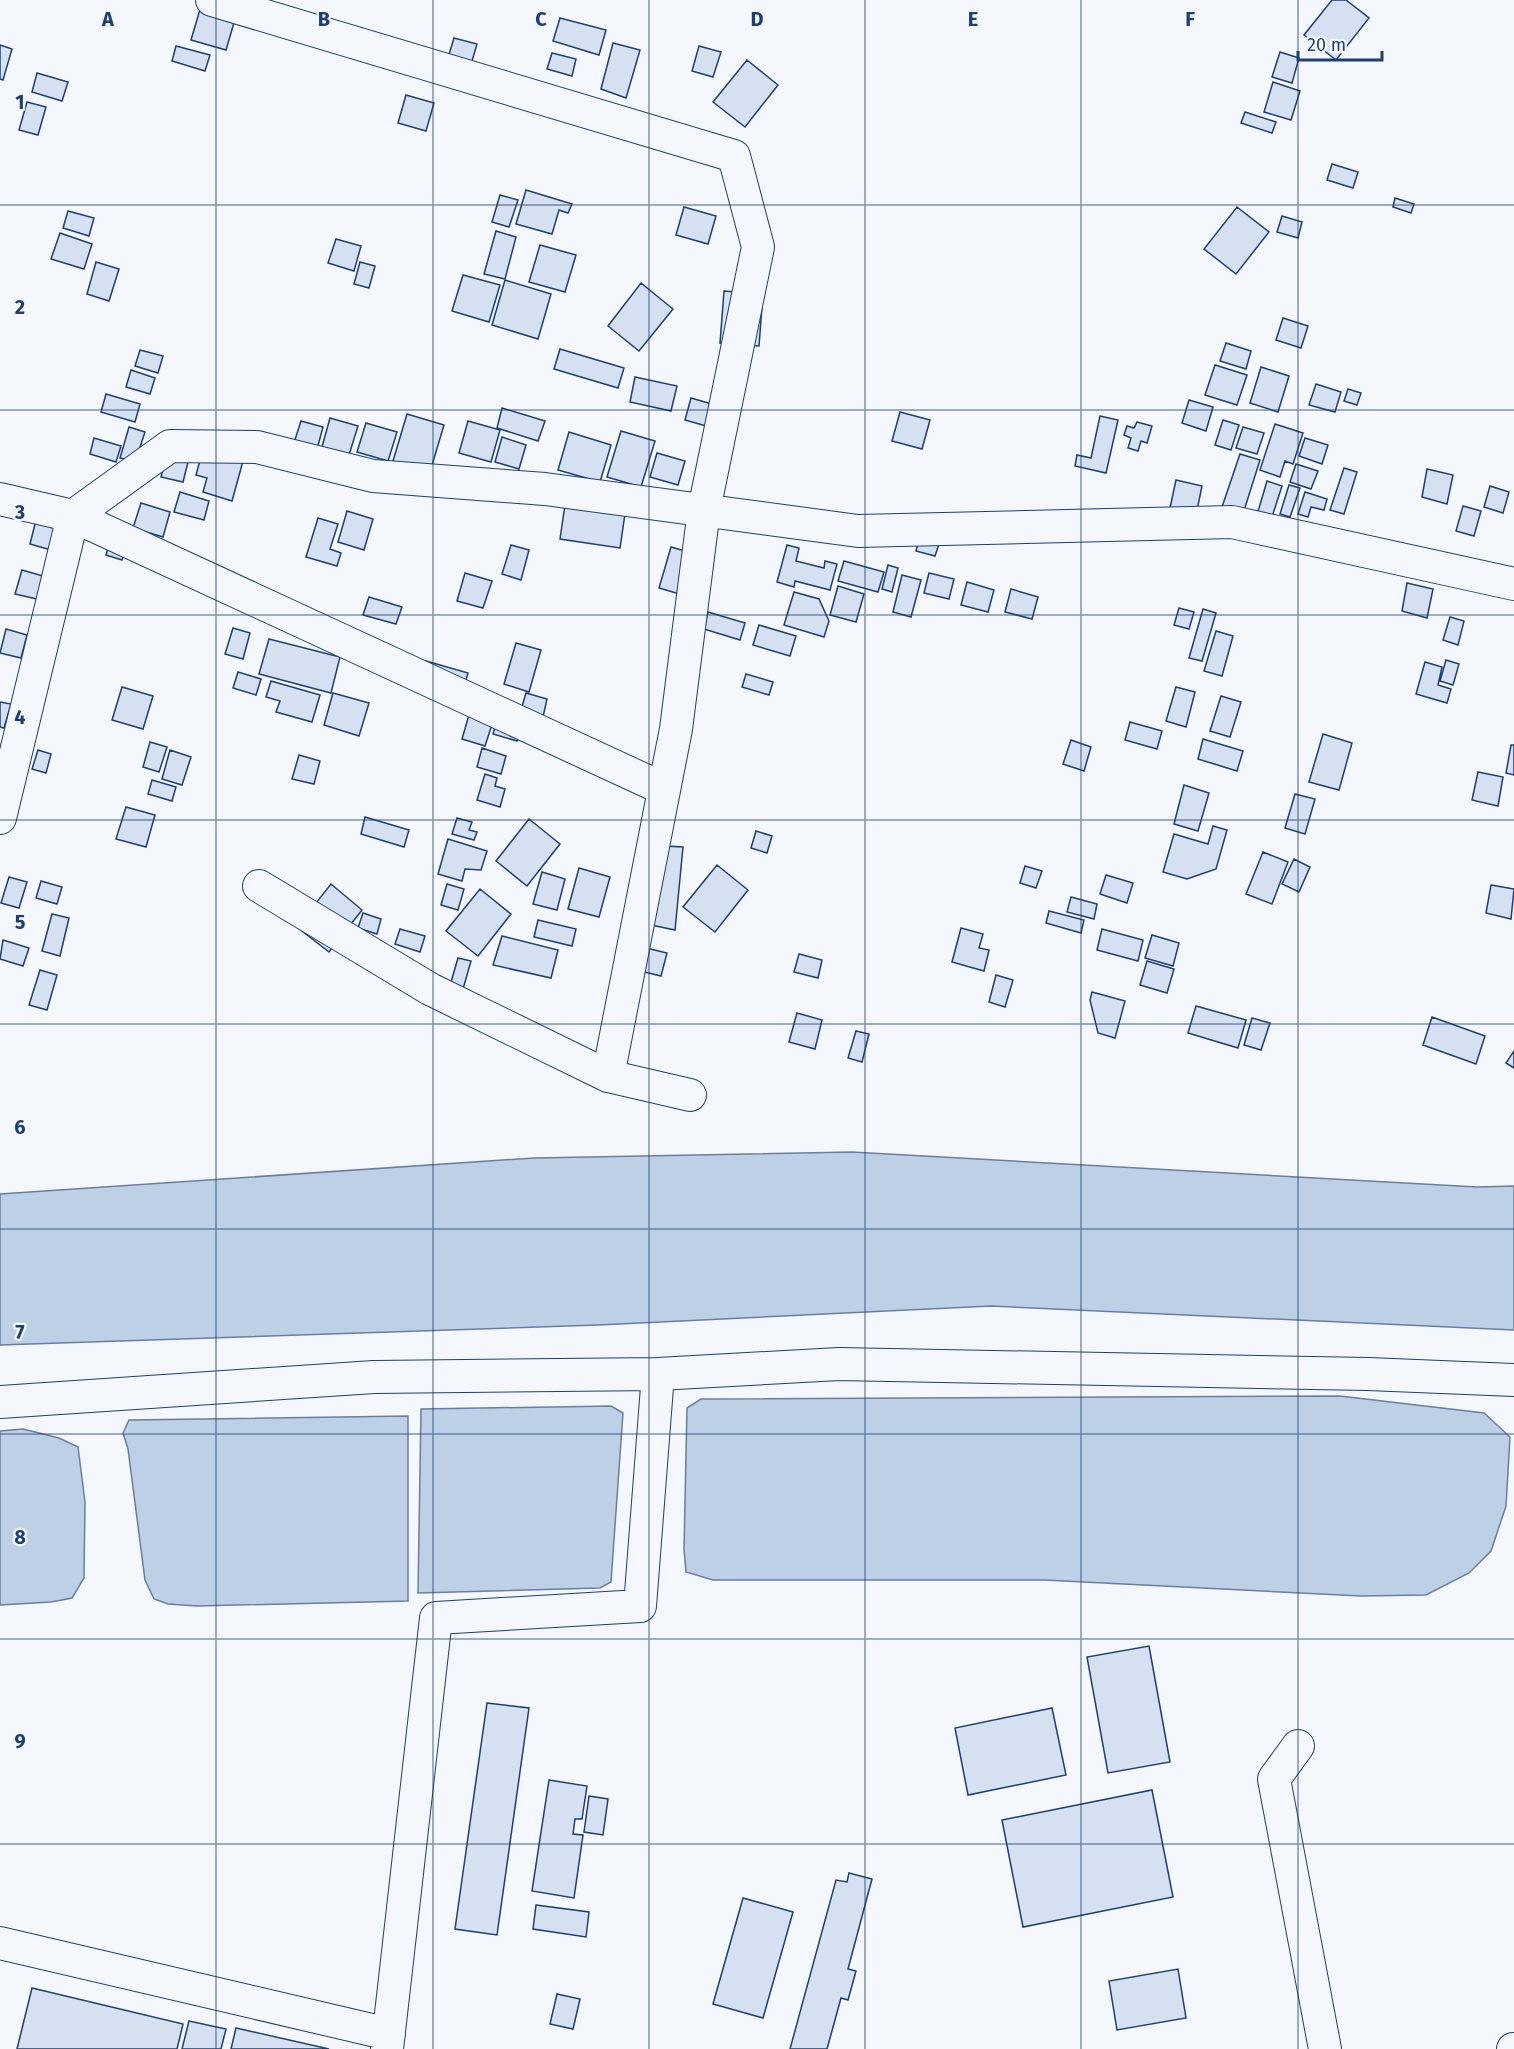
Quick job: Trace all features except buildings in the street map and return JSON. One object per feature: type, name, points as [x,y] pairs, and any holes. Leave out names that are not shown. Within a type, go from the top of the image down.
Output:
[{"type":"street","points":[[212,0],[734,156],[758,248],[704,510],[676,729],[608,1076]]},
{"type":"street","points":[[0,818],[73,516],[170,446],[257,447],[373,476],[545,489],[858,531],[1232,522],[1514,584]]},
{"type":"street","points":[[0,499],[73,516],[664,789]]},
{"type":"street","points":[[259,886],[430,989],[608,1076],[690,1095]]},
{"type":"street","points":[[0,1402],[374,1377],[658,1374],[839,1364],[1368,1374],[1514,1380]]},
{"type":"street","points":[[0,1943],[388,2042],[436,1618],[640,1606],[658,1374]]},
{"type":"street","points":[[1298,1746],[1274,1779],[1325,2049]]},
{"type":"water","points":[[852,1152],[1477,1187],[1514,1186],[1514,1330],[991,1306],[598,1325],[0,1345],[0,1194],[534,1158]]},
{"type":"water","points":[[1340,1396],[1484,1413],[1510,1437],[1506,1506],[1491,1551],[1469,1573],[1426,1595],[1361,1596],[1044,1580],[713,1580],[686,1572],[684,1549],[687,1408],[701,1399]]},
{"type":"water","points":[[611,1406],[623,1413],[611,1582],[600,1588],[418,1593],[421,1409]]},
{"type":"water","points":[[408,1416],[408,1601],[197,1606],[168,1604],[154,1599],[145,1580],[128,1449],[123,1433],[129,1420]]},
{"type":"water","points":[[23,1429],[59,1438],[78,1447],[85,1502],[84,1578],[72,1598],[51,1602],[0,1605],[0,1431]]}]
